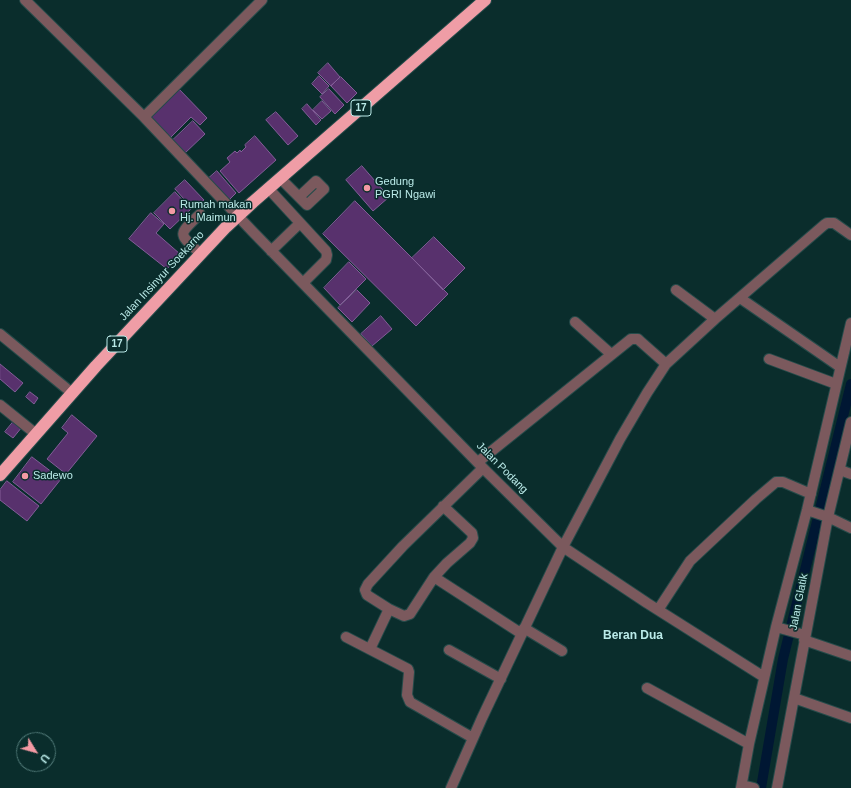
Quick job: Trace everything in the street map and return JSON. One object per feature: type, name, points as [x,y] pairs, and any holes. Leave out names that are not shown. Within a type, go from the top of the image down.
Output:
[{"type":"highway","name":"Jalan Insinyur Soekarno","points":[[0,475],[72,393],[238,216],[268,188],[485,0]]},
{"type":"street","name":"Jalan Podang","points":[[25,0],[144,117],[271,251],[563,547],[658,610],[764,677]]},
{"type":"street","points":[[144,117],[262,0]]},
{"type":"street","points":[[280,178],[299,197]]},
{"type":"street","points":[[268,188],[326,251],[326,260],[303,283]]},
{"type":"street","points":[[200,214],[184,229],[183,234],[185,240],[201,254]]},
{"type":"street","points":[[271,251],[300,222]]},
{"type":"street","points":[[451,788],[563,547],[620,439],[666,364],[715,319],[827,223],[837,224],[851,236]]},
{"type":"street","points":[[676,290],[715,319]]},
{"type":"street","points":[[740,298],[840,367]]},
{"type":"street","points":[[575,322],[611,354]]},
{"type":"street","points":[[754,788],[741,787],[776,627],[818,514],[811,494],[851,323]]},
{"type":"street","points":[[0,334],[72,393]]},
{"type":"street","points":[[443,506],[472,533],[473,538],[470,543],[447,563],[434,577],[410,614],[404,616],[389,609],[367,595],[366,590],[368,584],[481,465],[611,354],[631,339],[638,339],[666,364]]},
{"type":"street","points":[[769,359],[836,384]]},
{"type":"street","points":[[0,405],[36,434]]},
{"type":"street","name":"Jalan Glatik","points":[[777,788],[794,698],[818,514],[840,470],[850,429]]},
{"type":"street","points":[[840,470],[851,474]]},
{"type":"street","points":[[658,610],[690,561],[776,482],[783,482],[811,494]]},
{"type":"street","points":[[818,514],[851,528]]},
{"type":"street","points":[[434,577],[523,631],[562,651]]},
{"type":"street","points":[[370,649],[389,609]]},
{"type":"street","points":[[776,627],[851,656]]},
{"type":"street","points":[[346,637],[408,669],[407,695],[410,702],[473,738]]},
{"type":"street","points":[[449,650],[501,679]]},
{"type":"street","points":[[647,688],[750,744]]},
{"type":"street","points":[[794,698],[851,718]]},
{"type":"building","points":[[328,63],[340,77],[331,86],[318,73]]},
{"type":"building","points":[[319,76],[329,86],[322,94],[312,84]]},
{"type":"building","points":[[341,77],[357,93],[347,103],[331,86]]},
{"type":"building","points":[[177,87],[207,118],[200,125],[191,117],[170,138],[148,117]]},
{"type":"building","points":[[329,89],[344,105],[335,114],[320,97]]},
{"type":"building","points":[[322,101],[331,111],[322,119],[313,110]]},
{"type":"building","points":[[307,104],[321,120],[316,125],[302,109]]},
{"type":"building","points":[[276,112],[298,136],[288,145],[266,120]]},
{"type":"building","points":[[193,121],[205,134],[184,154],[172,141]]},
{"type":"building","points":[[255,136],[276,160],[239,193],[220,171],[230,162],[227,158],[235,151],[237,153],[240,150],[241,152],[246,147],[245,145]]},
{"type":"building","name":"Gedung PGRI Ngawi","points":[[362,166],[389,197],[373,211],[346,180]]},
{"type":"building","points":[[217,171],[236,193],[228,201],[209,178]]},
{"type":"building","points":[[185,180],[204,200],[193,209],[175,189]]},
{"type":"building","name":"Rumah makan Hj. Maimun","points":[[175,192],[191,209],[170,229],[154,213]]},
{"type":"building","points":[[355,201],[448,294],[416,326],[323,234]]},
{"type":"building","points":[[151,213],[164,224],[156,233],[180,254],[167,269],[129,239]]},
{"type":"building","points":[[434,237],[465,268],[443,290],[412,258]]},
{"type":"building","points":[[349,262],[366,279],[340,305],[324,288]]},
{"type":"building","points":[[357,290],[370,303],[352,322],[338,308]]},
{"type":"building","points":[[381,316],[392,329],[372,346],[361,334]]},
{"type":"building","points":[[0,364],[23,383],[15,392],[0,379]]},
{"type":"building","points":[[30,392],[38,398],[34,404],[26,397]]},
{"type":"building","points":[[72,415],[97,436],[66,474],[47,459],[68,433],[62,428]]},
{"type":"building","points":[[14,421],[22,427],[13,438],[5,432]]},
{"type":"building","points":[[32,457],[61,479],[41,504],[13,482]]},
{"type":"building","points":[[7,481],[39,506],[27,521],[0,500],[0,490]]},
{"type":"waterway","points":[[761,788],[783,659],[851,384]]},
{"type":"place","name":"Gedung PGRI Ngawi","points":[[367,188]]},
{"type":"place","name":"Rumah makan Hj. Maimun","points":[[172,211]]},
{"type":"place","name":"Sadewo","points":[[25,476]]},
{"type":"district","name":"Beran Dua","points":[[633,636]]}]
